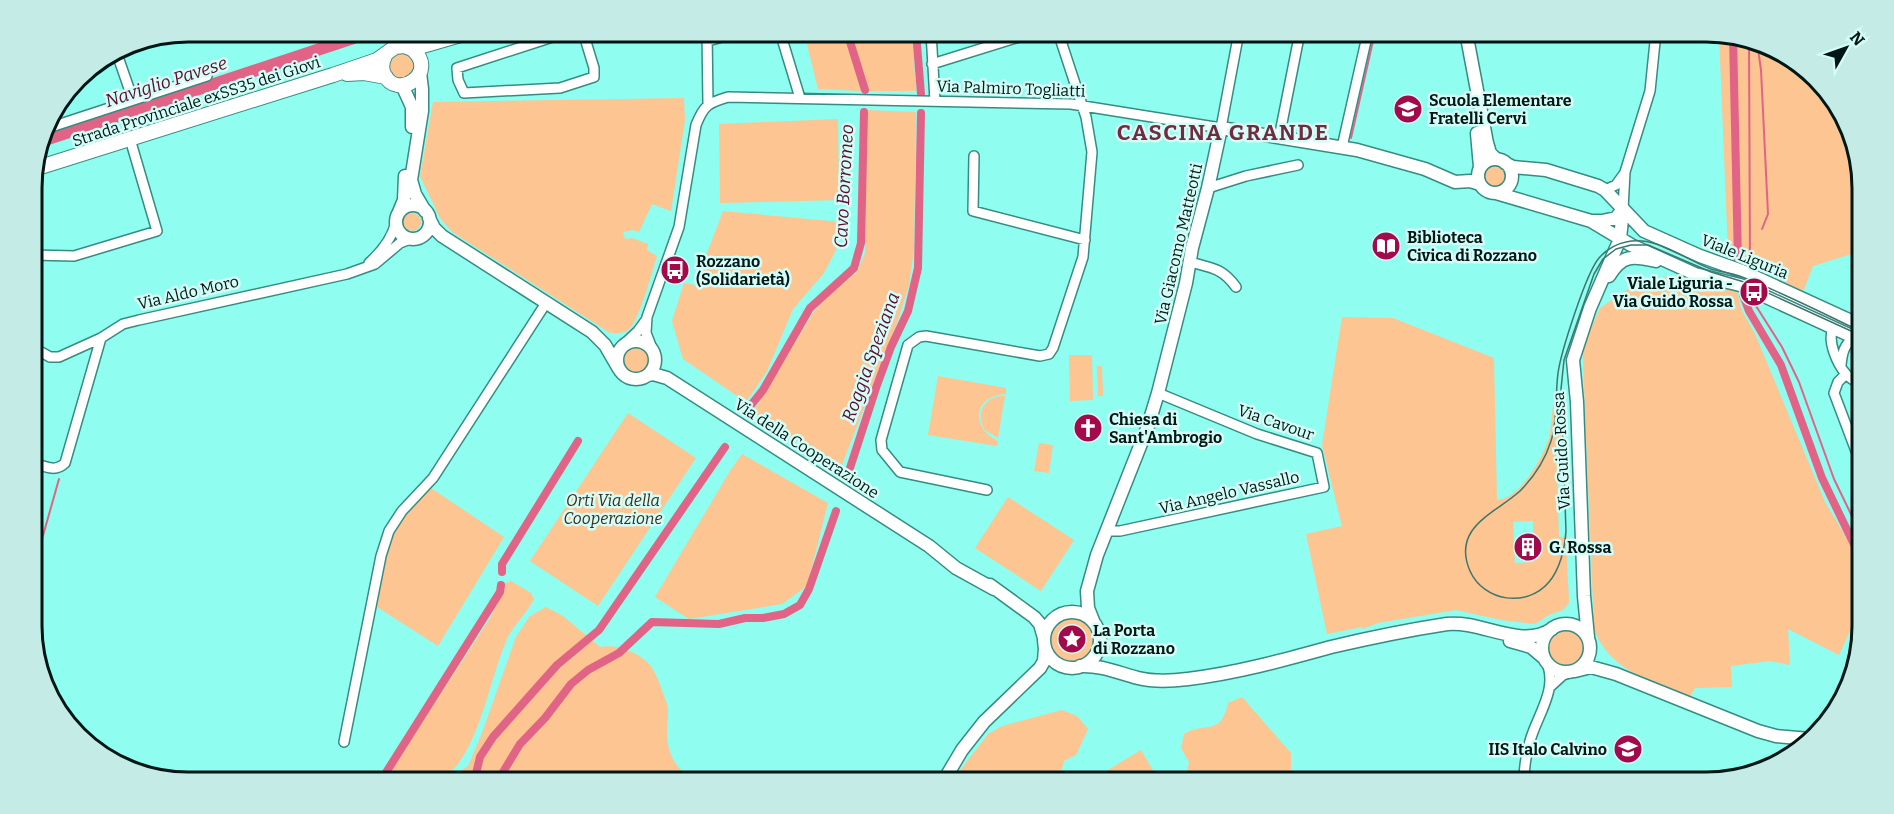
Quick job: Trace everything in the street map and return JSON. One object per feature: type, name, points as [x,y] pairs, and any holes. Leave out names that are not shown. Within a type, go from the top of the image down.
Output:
[{"type":"main road","points":[[412,49],[438,42]]},
{"type":"main road","points":[[333,75],[364,73],[386,77],[402,85],[411,83],[430,55],[448,42]]},
{"type":"main road","points":[[333,75],[385,56],[395,47],[404,46],[412,49],[419,56],[421,70]]},
{"type":"main road","points":[[385,56],[382,66],[386,77]]},
{"type":"main road","name":"Strada Provinciale exSS35 dei Giovi","points":[[44,166],[333,75]]},
{"type":"street","points":[[537,42],[457,68],[458,80],[464,93],[560,88],[594,77],[594,68],[587,42]]},
{"type":"street","points":[[619,369],[617,359],[647,317],[679,227],[694,135],[705,107],[707,42]]},
{"type":"street","points":[[783,42],[800,98]]},
{"type":"street","points":[[931,42],[934,101]]},
{"type":"street","points":[[932,64],[1003,42]]},
{"type":"street","points":[[987,490],[900,472],[882,450],[881,440],[908,345],[919,337],[926,336],[1040,356],[1049,354],[1053,348],[1083,257],[1092,152],[1082,106],[1061,42]]},
{"type":"street","name":"Via Giacomo Matteotti","points":[[1086,594],[1097,555],[1148,426],[1158,393],[1208,188],[1237,42]]},
{"type":"street","points":[[1279,138],[1298,42]]},
{"type":"street","points":[[1341,147],[1366,42]]},
{"type":"street","points":[[1468,42],[1490,153],[1513,167],[1553,172],[1605,190],[1616,184],[1625,172]]},
{"type":"street","points":[[1496,192],[1506,188],[1510,183],[1511,172],[1501,161],[1486,161],[1478,174],[1480,184],[1487,190],[1591,221],[1616,218],[1623,208],[1625,172],[1650,91],[1655,42]]},
{"type":"street","points":[[119,60],[133,100]]},
{"type":"street","points":[[421,70],[422,111],[411,180],[415,194],[436,230],[592,332],[628,343],[646,343],[654,355]]},
{"type":"street","points":[[57,125],[207,76]]},
{"type":"street","points":[[360,270],[386,243],[393,231],[404,200],[413,115],[411,102],[402,85]]},
{"type":"street","points":[[1477,96],[1475,112],[1480,168]]},
{"type":"street","name":"Via Palmiro Togliatti","points":[[705,107],[728,97],[1082,106],[1341,147],[1425,169],[1455,174],[1480,168]]},
{"type":"street","points":[[42,256],[69,257],[157,231],[130,139]]},
{"type":"street","points":[[974,156],[973,211],[1085,240]]},
{"type":"street","points":[[1208,188],[1245,176],[1298,165]]},
{"type":"street","name":"Via Palmiro Togliatti","points":[[1425,169],[1455,182],[1468,181],[1480,184]]},
{"type":"street","name":"Viale Liguria","points":[[1605,190],[1644,231],[1700,256],[1742,271],[1852,321]]},
{"type":"street","points":[[416,238],[427,230],[427,215],[419,207],[412,205],[405,207],[398,217],[401,234],[416,238],[447,239]]},
{"type":"street","name":"Via Guido Rossa","points":[[1590,308],[1620,239],[1623,208]]},
{"type":"street","name":"Viale Liguria","points":[[1591,221],[1620,239],[1704,278],[1740,285],[1852,337]]},
{"type":"street","name":"Via Guido Rossa","points":[[1606,231],[1609,246],[1573,360],[1577,402],[1584,596],[1589,639],[1601,659],[1616,674]]},
{"type":"street","name":"Via Aldo Moro","points":[[42,353],[50,357],[59,357],[101,338],[123,324],[360,270],[379,262],[400,243],[416,238]]},
{"type":"street","name":"Via Guido Rossa","points":[[1590,308],[1611,272],[1623,260],[1630,257],[1676,265]]},
{"type":"street","points":[[1190,262],[1220,270],[1236,287]]},
{"type":"street","points":[[344,742],[381,556],[389,531],[402,511],[433,478],[546,303]]},
{"type":"street","points":[[592,332],[605,345],[619,369],[626,376],[642,379],[654,368],[654,355],[646,333],[647,317]]},
{"type":"street","points":[[1833,328],[1831,345],[1843,369],[1852,377]]},
{"type":"street","points":[[42,465],[53,469],[65,463],[101,338]]},
{"type":"street","points":[[1852,341],[1848,342],[1845,348],[1843,369],[1834,393],[1852,441]]},
{"type":"street","name":"Via della Cooperazione","points":[[654,355],[667,378]]},
{"type":"street","name":"Via della Cooperazione","points":[[648,375],[667,378],[928,546],[960,562],[994,589],[1023,607],[1039,622],[1045,643]]},
{"type":"street","name":"Via Cavour","points":[[1158,393],[1257,434],[1317,453]]},
{"type":"street","name":"Via Angelo Vassallo","points":[[1107,531],[1120,531],[1324,487],[1317,453]]},
{"type":"street","points":[[942,772],[984,722],[1036,673],[1043,663],[1050,623],[1076,607],[1086,594]]},
{"type":"street","points":[[1086,594],[1088,609],[1099,633],[1106,659],[1122,672]]},
{"type":"street","points":[[1297,658],[1333,647],[1451,623],[1528,636],[1543,634],[1570,620],[1577,612],[1584,596]]},
{"type":"street","name":"Via della Cooperazione","points":[[1023,607],[1050,614],[1065,613]]},
{"type":"street","points":[[1065,613],[1079,613],[1094,623]]},
{"type":"street","points":[[1524,772],[1530,740],[1551,686],[1543,642],[1556,626],[1570,624],[1578,627],[1589,639],[1591,649],[1588,658],[1584,664],[1563,675],[1551,686]]},
{"type":"street","points":[[1036,673],[1062,666],[1092,666],[1145,679],[1189,679],[1453,631],[1523,644],[1535,649],[1557,670],[1574,671]]},
{"type":"street","points":[[1080,666],[1092,659],[1100,642]]},
{"type":"street","points":[[1045,643],[1053,661],[1062,666]]},
{"type":"street","name":"Via Guido Rossa","points":[[1574,671],[1592,668],[1616,674],[1758,731],[1776,736],[1799,738]]},
{"type":"street","points":[[949,772],[962,750]]},
{"type":"green space","points":[[806,42],[847,42],[861,91],[818,89]]},
{"type":"green space","points":[[853,42],[913,42],[916,91],[869,91]]},
{"type":"green space","points":[[1719,43],[1744,47],[1779,62],[1795,72],[1822,99],[1841,132],[1851,169],[1852,188],[1852,254],[1813,266],[1803,292],[1728,251]]},
{"type":"green space","points":[[402,52],[411,56],[415,65],[411,74],[402,78],[393,74],[389,65],[393,56]]},
{"type":"green space","points":[[684,98],[685,120],[671,211],[652,204],[639,232],[633,230],[623,232],[625,239],[632,238],[648,244],[647,250],[657,256],[637,316],[629,329],[622,332],[610,333],[452,232],[440,218],[420,176],[433,102]]},
{"type":"green space","points":[[867,110],[916,112],[914,249],[909,285],[897,323],[840,470],[753,412],[814,311],[834,290],[857,272],[865,253]]},
{"type":"green space","points":[[838,119],[839,200],[720,203],[719,124]]},
{"type":"green space","points":[[1495,164],[1500,165],[1506,171],[1506,181],[1500,187],[1495,188],[1490,187],[1484,181],[1483,176],[1484,171],[1490,165]]},
{"type":"green space","points":[[723,211],[841,222],[836,250],[824,273],[793,309],[767,371],[746,402],[683,359],[672,321],[684,283],[695,285]]},
{"type":"green space","points":[[412,213],[418,216],[421,222],[418,228],[412,231],[406,228],[403,222],[406,216]]},
{"type":"green space","points":[[1683,274],[1737,292],[1742,311],[1756,336],[1825,502],[1852,547],[1852,626],[1839,655],[1788,629],[1790,665],[1770,661],[1731,666],[1732,687],[1695,688],[1690,697],[1633,673],[1610,655],[1601,643],[1594,629],[1582,340],[1589,333],[1600,308],[1641,280]]},
{"type":"green space","points":[[1342,317],[1393,318],[1494,358],[1497,500],[1514,493],[1536,466],[1549,438],[1553,405],[1563,405],[1564,441],[1556,442],[1559,537],[1570,538],[1567,562],[1569,603],[1563,610],[1535,624],[1501,620],[1456,610],[1327,634],[1306,534],[1342,526],[1322,445]],"holes":[[[1533,521],[1534,562],[1515,563],[1513,522]]]},
{"type":"green space","points":[[636,345],[647,349],[651,360],[647,371],[636,375],[625,371],[621,360],[625,349]]},
{"type":"green space","points":[[1069,355],[1092,355],[1093,400],[1070,401]]},
{"type":"green space","points":[[1097,366],[1102,366],[1103,396],[1098,396]]},
{"type":"green space","points":[[938,376],[1006,388],[1006,394],[987,400],[979,413],[983,428],[998,441],[997,446],[928,435]]},
{"type":"green space","points":[[1005,396],[998,438],[985,430],[981,412],[987,402]]},
{"type":"green space","name":"Orti Via della Cooperazione","points":[[628,413],[696,458],[598,606],[530,561]]},
{"type":"green space","points":[[1039,443],[1053,445],[1049,473],[1034,471]]},
{"type":"green space","points":[[742,454],[828,503],[807,586],[782,604],[689,619],[655,597]]},
{"type":"green space","points":[[431,488],[504,537],[438,646],[377,607],[393,537],[404,516]]},
{"type":"green space","points":[[1008,497],[1074,540],[1041,591],[975,548]]},
{"type":"green space","points":[[511,581],[531,593],[534,599],[508,637],[481,716],[464,756],[451,772],[390,772],[490,618],[506,583]]},
{"type":"green space","points":[[546,607],[563,616],[600,647],[627,650],[640,656],[650,665],[667,704],[667,736],[670,753],[678,767],[684,772],[459,772],[468,766],[516,637],[530,616]]},
{"type":"green space","points":[[1072,618],[1081,619],[1088,624],[1093,631],[1093,649],[1088,656],[1081,661],[1072,662],[1063,661],[1056,656],[1051,649],[1050,640],[1051,631],[1056,624],[1063,619]]},
{"type":"green space","points":[[1566,628],[1580,634],[1586,648],[1580,662],[1566,668],[1552,662],[1546,648],[1552,634]]},
{"type":"green space","points":[[1242,697],[1291,753],[1291,772],[1187,772],[1189,762],[1181,748],[1184,734],[1217,724],[1225,714],[1228,703]]},
{"type":"green space","points":[[1062,710],[1077,716],[1088,729],[1076,755],[1064,761],[1061,772],[959,772],[988,734],[1002,726]]},
{"type":"green space","points":[[1141,750],[1154,772],[1105,772]]},
{"type":"shaded area","points":[[322,42],[361,42],[49,145],[54,131]]},
{"type":"waterway","name":"Cavo Borromeo","points":[[850,42],[865,90]]},
{"type":"waterway","name":"Roggia Speziana","points":[[917,42],[921,94]]},
{"type":"waterway","points":[[1351,138],[1373,42]]},
{"type":"waterway","points":[[1733,45],[1738,261]]},
{"type":"waterway","points":[[1749,49],[1750,266]]},
{"type":"waterway","points":[[1758,52],[1768,214],[1762,229]]},
{"type":"waterway","name":"Cavo Borromeo","points":[[751,405],[763,390],[810,308],[854,268],[861,243],[864,112]]},
{"type":"waterway","name":"Roggia Speziana","points":[[850,468],[891,347],[908,311],[918,268],[921,113]]},
{"type":"waterway","points":[[1743,295],[1749,311],[1781,365],[1822,478],[1852,540]]},
{"type":"waterway","points":[[1751,298],[1782,347],[1799,382],[1834,479],[1852,516]]},
{"type":"waterway","points":[[502,572],[502,564],[578,441]]},
{"type":"waterway","name":"Cavo Borromeo","points":[[476,772],[480,757],[493,737],[557,665],[599,630],[725,447]]},
{"type":"waterway","points":[[42,539],[59,479]]},
{"type":"waterway","name":"Roggia Speziana","points":[[503,772],[520,744],[545,718],[571,684],[588,670],[619,653],[652,622],[719,624],[745,618],[763,618],[784,614],[800,605],[809,589],[836,511]]},
{"type":"waterway","points":[[386,772],[500,592],[501,585]]},
{"type":"tram line","points":[[1852,327],[1772,289],[1711,269],[1659,245],[1637,241],[1622,243],[1611,248],[1599,258],[1594,266],[1569,331],[1558,373],[1556,416],[1546,455],[1520,491],[1489,514],[1471,532],[1466,543],[1466,556],[1470,571],[1485,589],[1495,595],[1518,598],[1529,596],[1540,590],[1549,582],[1559,565],[1566,531],[1561,389],[1564,360],[1594,274],[1603,259],[1616,249],[1631,245],[1648,245],[1711,272],[1744,282],[1852,331]]},
{"type":"place","name":"Scuola Elementare Fratelli Cervi","points":[[1408,109]]},
{"type":"place","name":"Biblioteca Civica di Rozzano","points":[[1386,246]]},
{"type":"place","name":"Rozzano (Solidarietà)","points":[[675,270]]},
{"type":"place","name":"Viale Liguria - Via Guido Rossa","points":[[1754,292]]},
{"type":"place","name":"Chiesa di Sant'Ambrogio","points":[[1088,428]]},
{"type":"place","name":"G. Rossa","points":[[1528,547]]},
{"type":"place","name":"La Porta di Rozzano","points":[[1072,639]]},
{"type":"place","name":"IIS Italo Calvino","points":[[1628,749]]},
{"type":"district","name":"CASCINA GRANDE","points":[[1223,132]]},
{"type":"water label","name":"Naviglio Pavese","points":[[166,82]]}]
